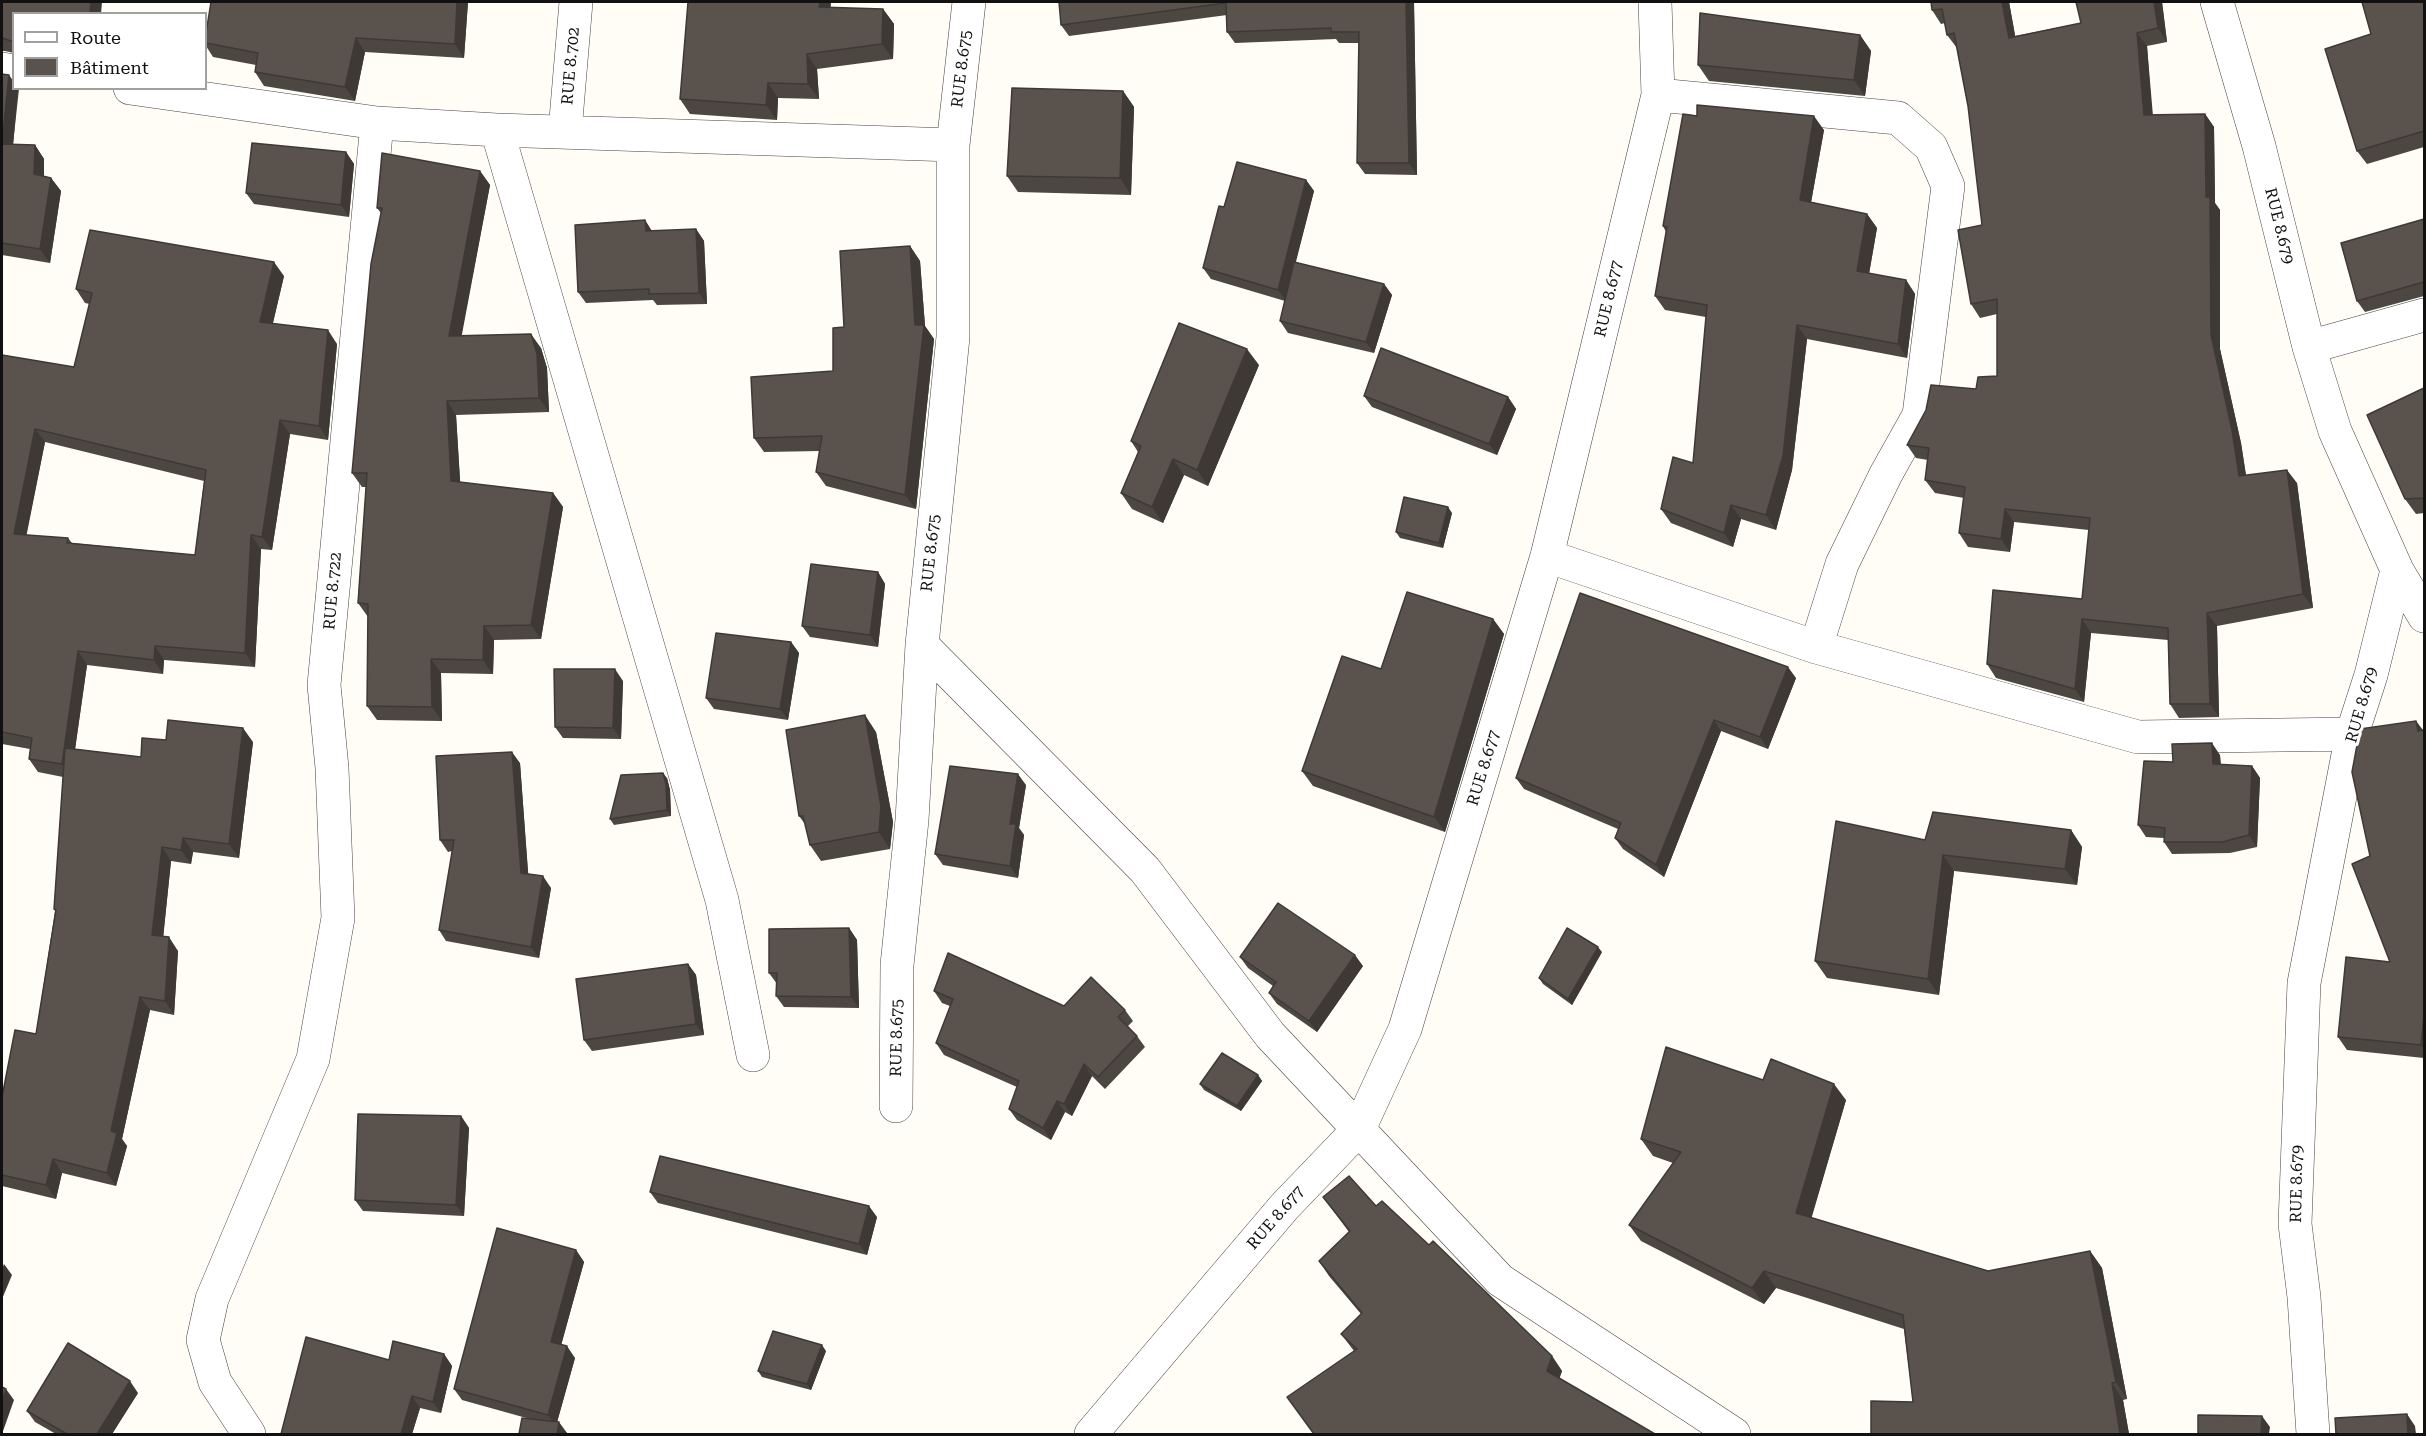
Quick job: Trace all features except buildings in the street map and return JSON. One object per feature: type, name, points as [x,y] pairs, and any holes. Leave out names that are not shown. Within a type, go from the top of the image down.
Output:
[{"type":"street","name":"RUE 8.702","points":[[565,131],[576,2]]},
{"type":"street","name":"RUE 8.675","points":[[896,1106],[897,965],[912,820],[922,645],[953,337],[953,145],[969,2]]},
{"type":"street","name":"RUE 8.677","points":[[1091,1434],[1285,1206],[1359,1129],[1405,1029],[1547,556],[1658,95],[1654,2]]},
{"type":"street","name":"RUE 8.679","points":[[2217,2],[2259,146],[2309,347],[2335,431],[2397,570],[2371,675],[2352,734],[2304,983],[2295,1224],[2304,1297],[2313,1434]]},
{"type":"street","points":[[144,90],[377,123],[497,130],[953,145]]},
{"type":"street","points":[[1658,95],[1898,118],[1930,147],[1948,186],[1919,415],[1886,474],[1842,564],[1816,647]]},
{"type":"street","name":"RUE 8.722","points":[[249,1434],[215,1382],[203,1340],[212,1299],[313,1059],[338,918],[332,768],[324,685],[377,123]]},
{"type":"street","points":[[497,130],[722,900],[753,1056]]},
{"type":"street","points":[[2309,347],[2424,315]]},
{"type":"street","points":[[1547,556],[1816,647],[2138,737],[2352,734]]},
{"type":"street","points":[[2397,570],[2424,616]]},
{"type":"street","points":[[922,645],[1145,870],[1270,1035],[1500,1280],[1723,1429],[1734,1434]]}]
